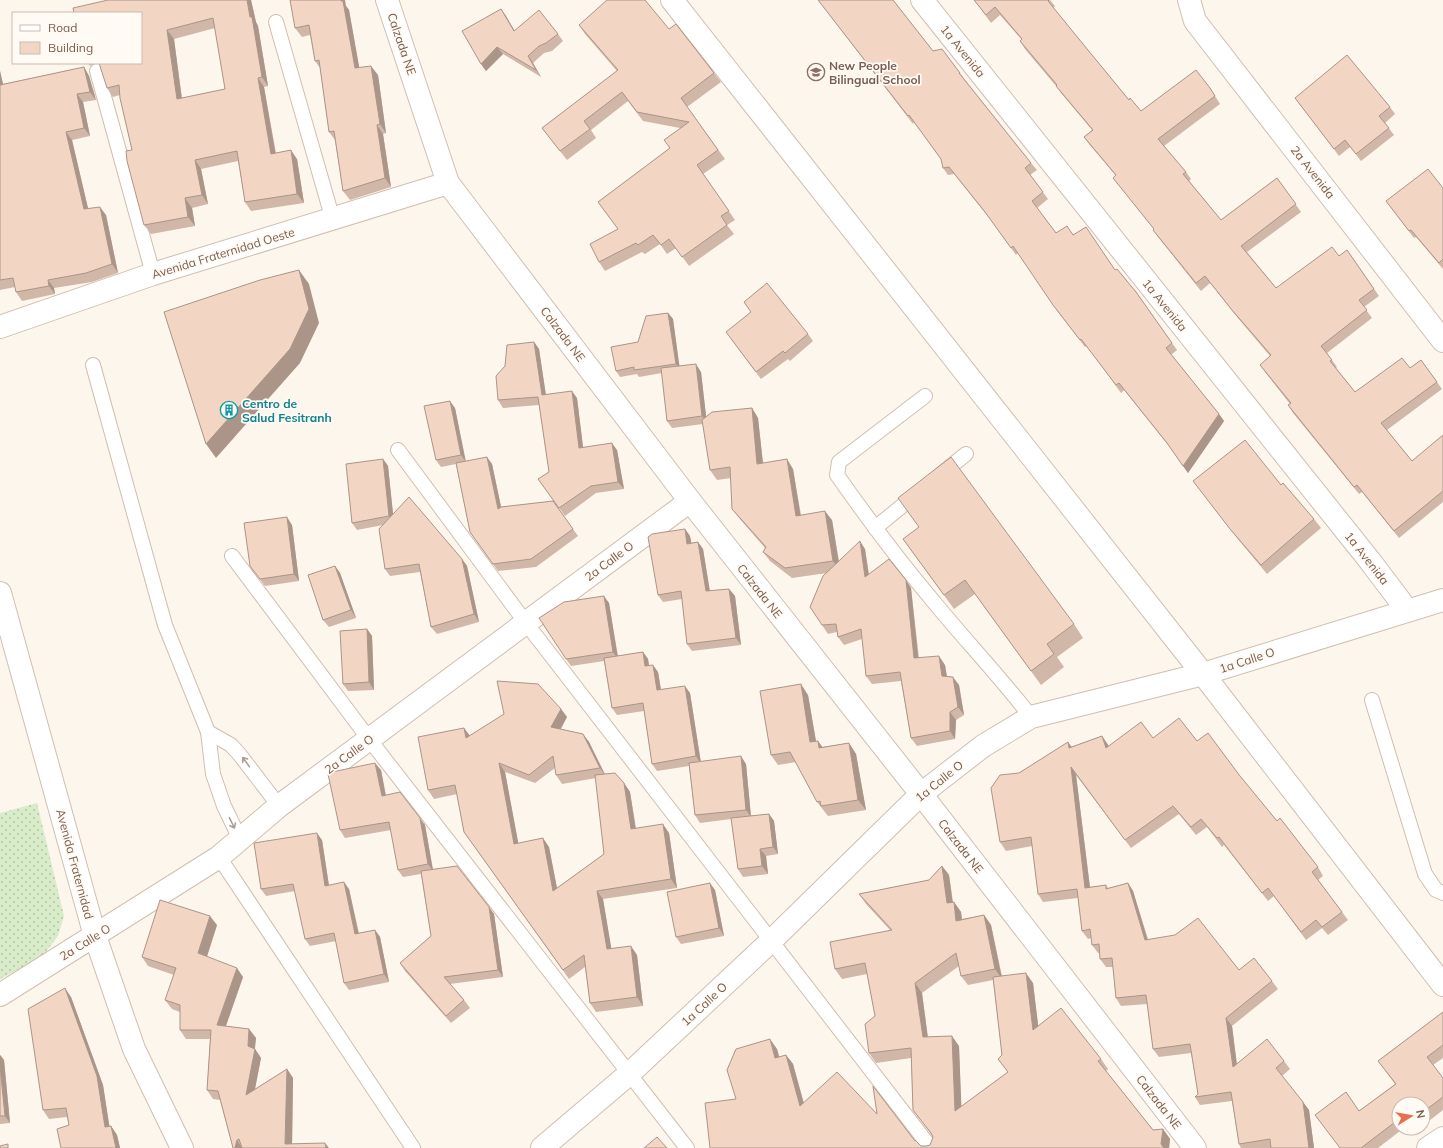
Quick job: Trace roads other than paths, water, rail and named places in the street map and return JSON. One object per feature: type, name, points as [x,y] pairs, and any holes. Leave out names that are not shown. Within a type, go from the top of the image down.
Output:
[{"type":"street","name":"Calzada NE","points":[[387,0],[448,184],[690,501],[921,794],[1195,1148]]},
{"type":"street","points":[[672,0],[1203,674],[1443,985]]},
{"type":"street","name":"1a Avenida","points":[[922,0],[1407,610]]},
{"type":"street","name":"2a Avenida","points":[[1190,0],[1196,21],[1443,341]]},
{"type":"street","name":"Avenida Fraternidad Oeste","points":[[0,327],[153,274],[448,184]]},
{"type":"street","name":"2a Calle O","points":[[0,995],[219,857],[278,806],[690,501]]},
{"type":"street","name":"Avenida Fraternidad","points":[[1,600],[94,936],[134,1049],[182,1148]]},
{"type":"street","name":"1a Calle O","points":[[542,1148],[629,1074],[771,940],[921,794],[982,746],[1031,717],[1203,674],[1443,600]]},
{"type":"street","points":[[1428,1148],[1443,1138]]},
{"type":"lane","points":[[276,22],[333,220]]},
{"type":"lane","points":[[97,71],[153,274]]},
{"type":"lane","points":[[93,365],[165,625],[208,732],[212,774],[224,806],[240,839]]},
{"type":"lane","points":[[925,396],[839,462],[837,475],[875,528],[929,596],[1011,691],[1031,717]]},
{"type":"lane","points":[[398,450],[526,623],[931,1148]]},
{"type":"lane","points":[[875,528],[966,454]]},
{"type":"lane","points":[[232,556],[369,739],[688,1148]]},
{"type":"lane","points":[[1372,700],[1425,874],[1436,890],[1443,893]]},
{"type":"lane","points":[[208,732],[231,745],[278,806]]},
{"type":"lane","points":[[219,857],[413,1148]]},
{"type":"place","name":"New People Bilingual School","points":[[816,72]]},
{"type":"place","name":"Centro de Salud Fesitranh","points":[[229,410]]}]
